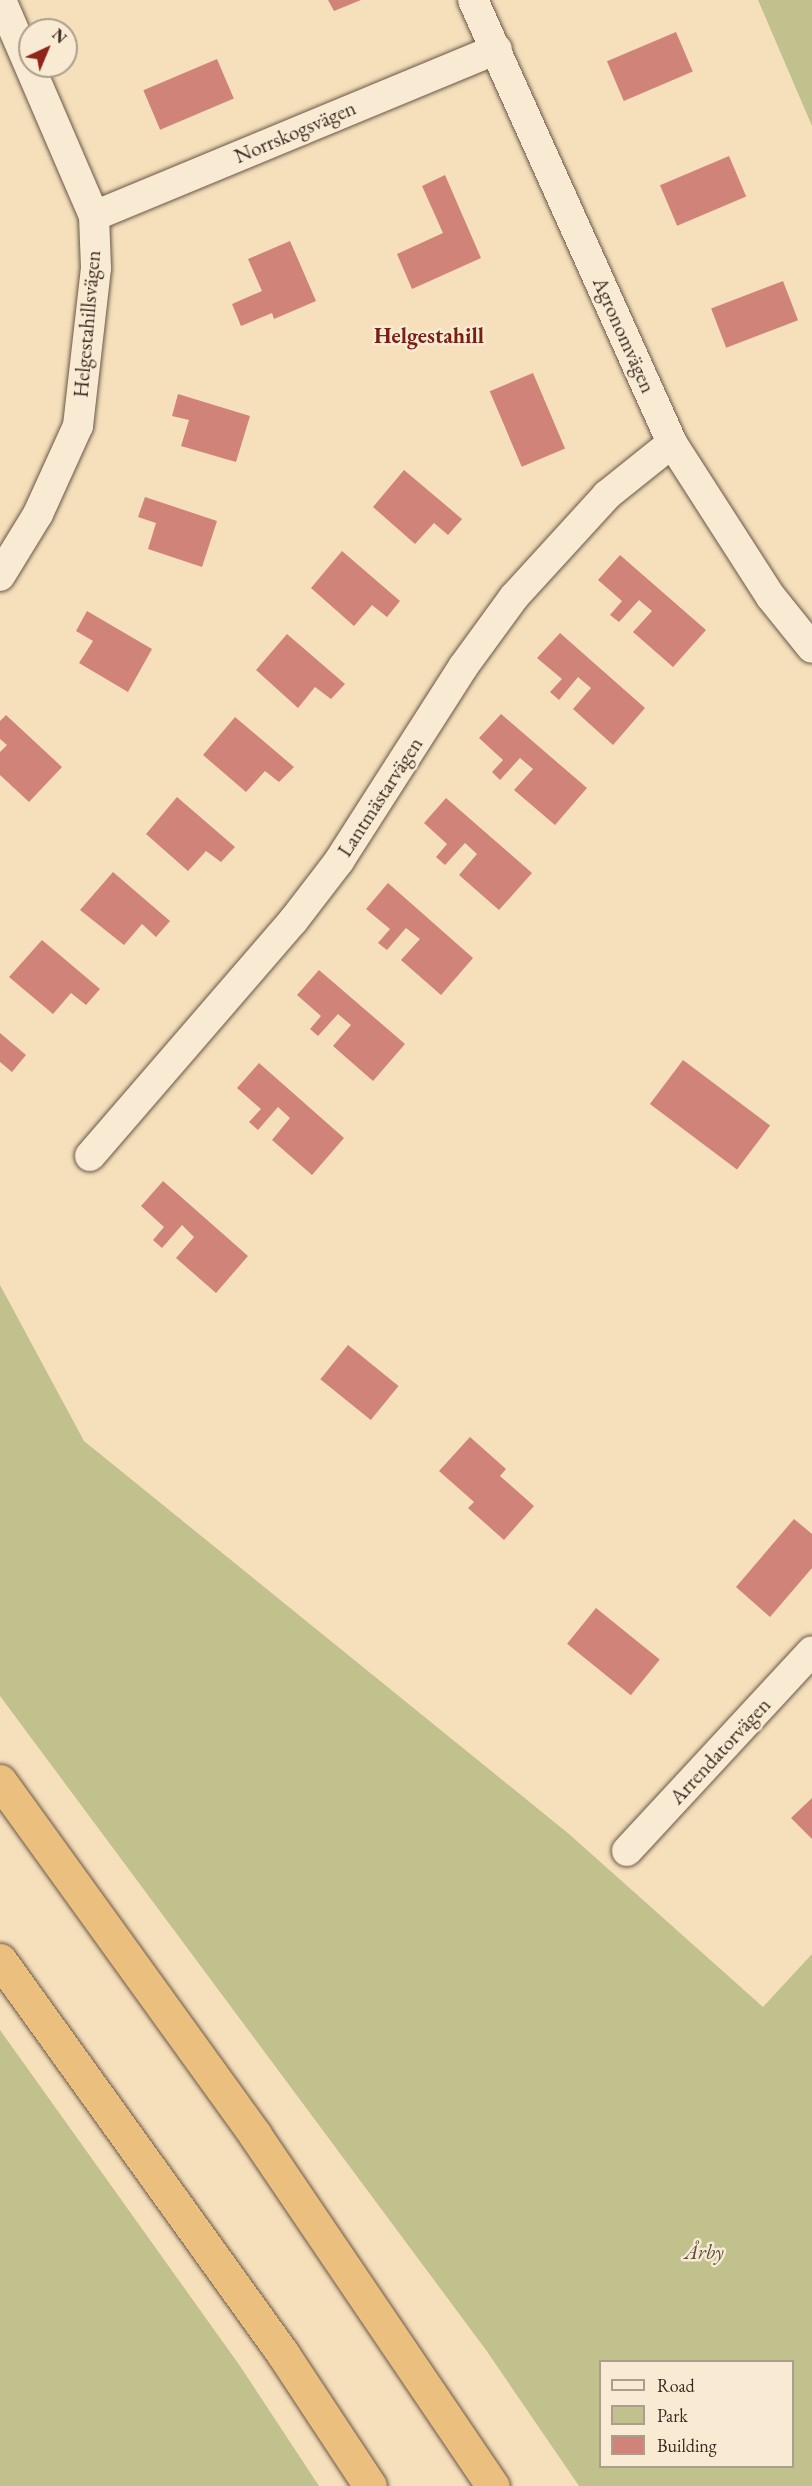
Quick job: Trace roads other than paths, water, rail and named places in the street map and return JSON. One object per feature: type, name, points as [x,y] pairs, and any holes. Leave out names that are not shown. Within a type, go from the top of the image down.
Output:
[{"type":"highway","points":[[0,1781],[255,2135],[493,2486]]},
{"type":"highway","points":[[0,1960],[283,2354],[370,2486]]},
{"type":"street","name":"Helgestahillsvägen","points":[[0,576],[38,514],[78,426],[92,326],[96,268],[94,216],[1,0]]},
{"type":"street","name":"Agronomvägen","points":[[473,0],[497,49],[672,443],[771,597],[812,648]]},
{"type":"street","name":"Norrskogsvägen","points":[[94,216],[497,49]]},
{"type":"street","name":"Lantmästarvägen","points":[[90,1156],[293,921],[339,861],[463,666],[514,597],[607,495],[672,443]]},
{"type":"street","name":"Arrendatorvägen","points":[[627,1851],[812,1651]]},
{"type":"district","name":"Helgestahill","points":[[429,336]]},
{"type":"park label","name":"Årby","points":[[704,2252]]}]
